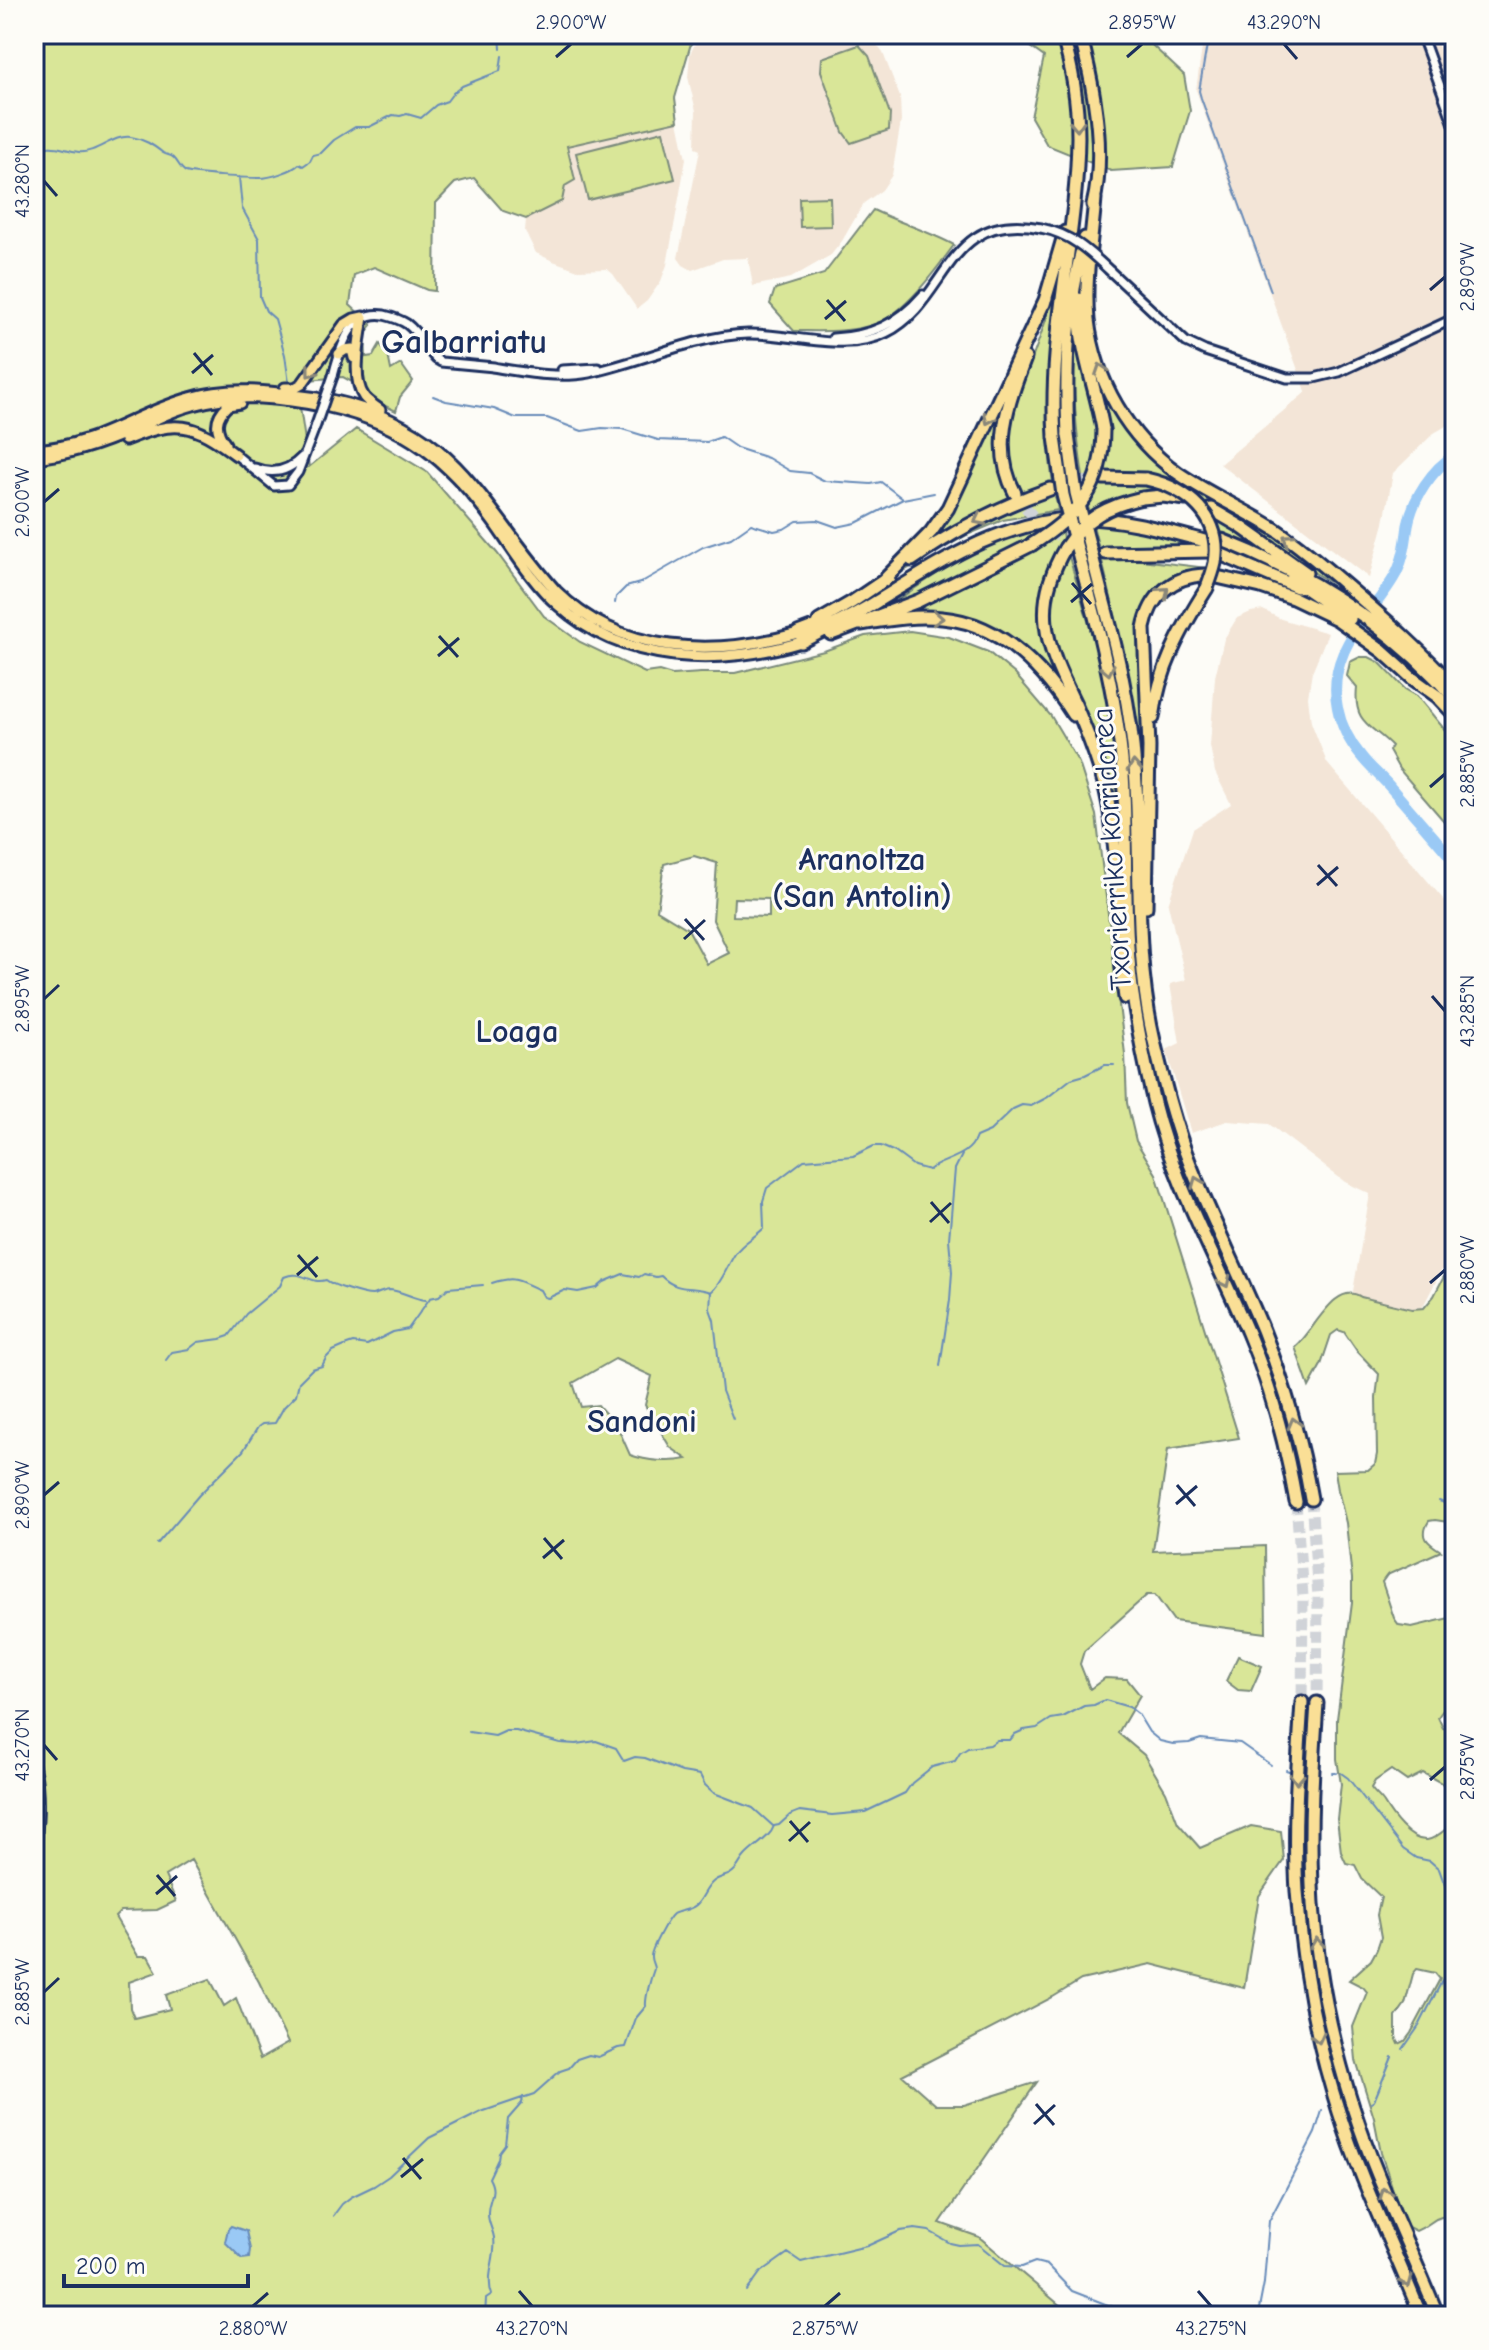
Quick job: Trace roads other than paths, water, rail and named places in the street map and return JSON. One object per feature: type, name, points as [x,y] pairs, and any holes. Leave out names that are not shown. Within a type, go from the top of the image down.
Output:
[{"type":"highway","name":"Txorierriko korridorea","points":[[1062,34],[1077,119],[1073,205],[1056,338],[1053,392],[1062,436]]},
{"type":"highway","name":"Txorierriko korridorea","points":[[1080,34],[1093,97],[1098,150],[1095,198],[1080,257],[1070,319],[1062,436],[1063,495],[1118,654],[1131,730],[1137,800],[1141,958],[1154,1039],[1188,1161],[1279,1373],[1295,1426],[1311,1499]]},
{"type":"highway","points":[[1095,198],[1088,319],[1099,368],[1121,413],[1146,445],[1173,469],[1280,532],[1349,588],[1412,678],[1437,696],[1455,715]]},
{"type":"highway","points":[[1015,493],[1005,466],[1002,438],[1009,401],[1046,298],[1073,205]]},
{"type":"highway","points":[[861,624],[946,588],[1031,545],[1057,529],[1090,492],[1100,466],[1103,429],[1079,324],[1078,301],[1088,227]]},
{"type":"highway","points":[[883,581],[931,532],[948,508],[1046,298]]},
{"type":"highway","points":[[1103,478],[1146,479],[1169,484],[1201,509],[1213,532],[1216,552],[1210,580],[1163,668],[1149,747]]},
{"type":"highway","points":[[799,637],[922,553],[971,524],[1050,489]]},
{"type":"highway","points":[[1155,1106],[1141,1068],[1125,998],[1106,792],[1097,762],[1057,666],[1048,635],[1046,605],[1052,573],[1071,540],[1086,522],[1115,506],[1142,498],[1163,496],[1186,499]]},
{"type":"highway","points":[[1211,509],[1329,587],[1333,606]]},
{"type":"highway","points":[[799,637],[874,604],[963,549],[1002,533],[1077,518],[1155,528],[1264,558],[1333,606],[1380,633],[1420,663],[1455,699]]},
{"type":"highway","points":[[1105,553],[1215,545],[1285,575],[1380,633],[1420,650],[1455,688]]},
{"type":"highway","points":[[1154,1039],[1146,905],[1149,747],[1143,641],[1147,614],[1154,600],[1170,585],[1189,577],[1272,591],[1333,606]]},
{"type":"highway","name":"Txorierriko korridorea","points":[[1095,593],[1119,732],[1128,959],[1138,1030],[1155,1106],[1184,1191],[1249,1336],[1269,1389],[1296,1502]]},
{"type":"highway","points":[[799,637],[903,618],[939,617],[974,625],[1018,650],[1040,670],[1072,713],[1097,762]]},
{"type":"highway","points":[[1302,1702],[1296,1802],[1296,1875],[1302,1950],[1315,2022],[1327,2074],[1355,2158],[1421,2316]]},
{"type":"highway","points":[[1317,1703],[1311,1861],[1317,1948],[1325,1998],[1342,2070],[1369,2152],[1438,2316]]},
{"type":"main road","points":[[34,450],[80,443],[199,395],[253,387],[295,388],[302,384],[344,325],[363,317],[358,366],[359,387],[366,400],[451,460],[490,504],[528,558],[572,606],[602,625],[639,640],[699,647],[747,645],[799,637]]},
{"type":"main road","points":[[339,354],[349,348],[354,351],[353,391],[350,398],[342,403]]},
{"type":"main road","points":[[34,458],[72,452],[109,440],[190,405],[221,399],[317,402],[262,391],[231,391]]},
{"type":"main road","points":[[236,455],[218,432],[218,416],[228,405],[257,402],[265,398]]},
{"type":"main road","points":[[400,423],[370,410],[342,403],[330,404],[381,423],[415,441],[438,459],[472,494],[550,597],[599,633],[637,648],[699,657],[748,655],[799,637]]},
{"type":"main road","points":[[72,452],[81,455],[158,428],[170,427],[198,430],[236,455]]},
{"type":"street","points":[[1421,34],[1455,127]]},
{"type":"street","points":[[236,455],[268,482],[281,487],[291,482],[306,452],[348,333],[363,317],[380,315],[407,324],[441,362],[545,371],[609,368],[707,340],[749,334],[814,339],[851,337],[879,330],[904,314],[935,282],[956,254],[985,233],[1009,226],[1057,231],[1080,243],[1186,342],[1287,378],[1314,378],[1339,372],[1455,318]]},
{"type":"street","points":[[246,464],[263,471],[279,471],[295,464],[306,452]]},
{"type":"street","points":[[34,1765],[37,1792],[34,1871]]},
{"type":"water","points":[[231,2226],[246,2231],[249,2258],[242,2259],[225,2242]]},
{"type":"waterway","points":[[500,34],[501,49]]},
{"type":"waterway","points":[[1207,34],[1199,91],[1271,291]]},
{"type":"waterway","points":[[1448,34],[1455,52]]},
{"type":"waterway","points":[[34,156],[50,147],[86,152],[118,138],[131,137],[173,157],[186,172],[269,177],[299,164],[303,166],[313,155],[321,153],[334,140],[355,127],[369,127],[393,115],[407,114],[421,118],[436,105],[447,101],[462,86],[500,71],[502,56]]},
{"type":"waterway","points":[[239,177],[242,208],[259,239],[260,297],[266,311],[275,319],[289,383]]},
{"type":"waterway","points":[[433,396],[494,409],[516,418],[547,418],[582,431],[622,429],[658,440],[707,442],[721,437],[737,448],[768,458],[790,471],[809,473],[825,481],[881,482],[903,499]]},
{"type":"waterway","points":[[1455,455],[1431,476],[1419,495],[1408,525],[1399,566],[1391,583],[1348,643],[1336,681],[1337,707],[1353,745],[1455,862]]},
{"type":"waterway","points":[[615,603],[616,597],[626,587],[640,583],[703,547],[731,538],[751,524],[774,531],[797,521],[817,520],[837,527],[856,523],[903,499],[934,493]]},
{"type":"waterway","points":[[492,1283],[517,1280],[540,1290],[548,1298],[565,1290],[578,1292],[597,1288],[623,1274],[639,1277],[644,1274],[661,1276],[679,1287],[711,1292],[738,1250],[764,1228],[763,1201],[767,1188],[804,1160],[853,1156],[881,1146],[914,1166],[929,1170],[962,1154],[976,1137],[990,1131],[1013,1109],[1022,1105],[1031,1106],[1071,1079],[1105,1065],[1114,1065]]},
{"type":"waterway","points":[[940,1366],[950,1300],[952,1272],[949,1239],[955,1169],[962,1155]]},
{"type":"waterway","points":[[166,1360],[172,1352],[189,1349],[198,1342],[229,1336],[246,1314],[280,1286],[284,1277],[291,1275],[315,1281],[326,1280],[368,1295],[390,1290],[426,1300]]},
{"type":"waterway","points":[[157,1544],[199,1495],[243,1451],[258,1427],[275,1423],[296,1395],[299,1382],[312,1369],[322,1366],[333,1351],[353,1343],[367,1345],[393,1332],[408,1329],[430,1298],[439,1296],[448,1288],[483,1285]]},
{"type":"waterway","points":[[711,1292],[710,1309],[722,1391],[733,1419]]},
{"type":"waterway","points":[[1439,1501],[1455,1507]]},
{"type":"waterway","points":[[333,2216],[351,2197],[389,2176],[429,2138],[481,2112],[534,2094],[577,2059],[589,2055],[598,2057],[626,2047],[636,2018],[646,2006],[654,1969],[651,1957],[653,1948],[670,1917],[696,1905],[711,1884],[733,1872],[774,1826],[790,1815],[800,1811],[832,1815],[865,1812],[905,1793],[932,1767],[955,1761],[968,1748],[990,1745],[997,1740],[1010,1740],[1024,1730],[1037,1728],[1051,1719],[1105,1700],[1129,1707],[1160,1741],[1173,1744],[1201,1739],[1240,1743],[1271,1765]]},
{"type":"waterway","points":[[469,1732],[495,1736],[516,1731],[560,1743],[596,1741],[616,1748],[624,1761],[635,1757],[645,1758],[682,1772],[700,1775],[714,1793],[753,1808],[773,1826]]},
{"type":"waterway","points":[[1341,1773],[1403,1849],[1416,1858],[1430,1861],[1439,1869],[1455,1913]]},
{"type":"waterway","points":[[1403,2049],[1419,2026],[1443,1979],[1455,1968]]},
{"type":"waterway","points":[[1371,2103],[1392,2057]]},
{"type":"waterway","points":[[485,2316],[486,2299],[492,2295],[490,2281],[494,2245],[488,2217],[492,2192],[489,2178],[505,2144],[508,2119],[522,2103],[523,2097]]},
{"type":"waterway","points":[[1255,2316],[1264,2283],[1269,2221],[1315,2133],[1322,2111]]},
{"type":"waterway","points":[[747,2291],[760,2273],[788,2253],[801,2262],[867,2246],[900,2231],[915,2229],[929,2231],[950,2243],[978,2244],[1005,2266],[1022,2267],[1035,2262],[1047,2265],[1072,2291],[1136,2316]]},
{"type":"tunnel","points":[[1050,489],[1102,478]]},
{"type":"tunnel","points":[[1016,494],[1033,516],[1054,533],[1078,546],[1105,553]]},
{"type":"tunnel","points":[[1311,1499],[1318,1597],[1317,1703]]},
{"type":"tunnel","points":[[1296,1502],[1303,1596],[1302,1702]]},
{"type":"district","name":"Galbarriatu","points":[[464,342]]},
{"type":"district","name":"Aranoltza (San Antolin)","points":[[862,878]]},
{"type":"district","name":"Loaga","points":[[517,1031]]},
{"type":"district","name":"Sandoni","points":[[642,1421]]}]
